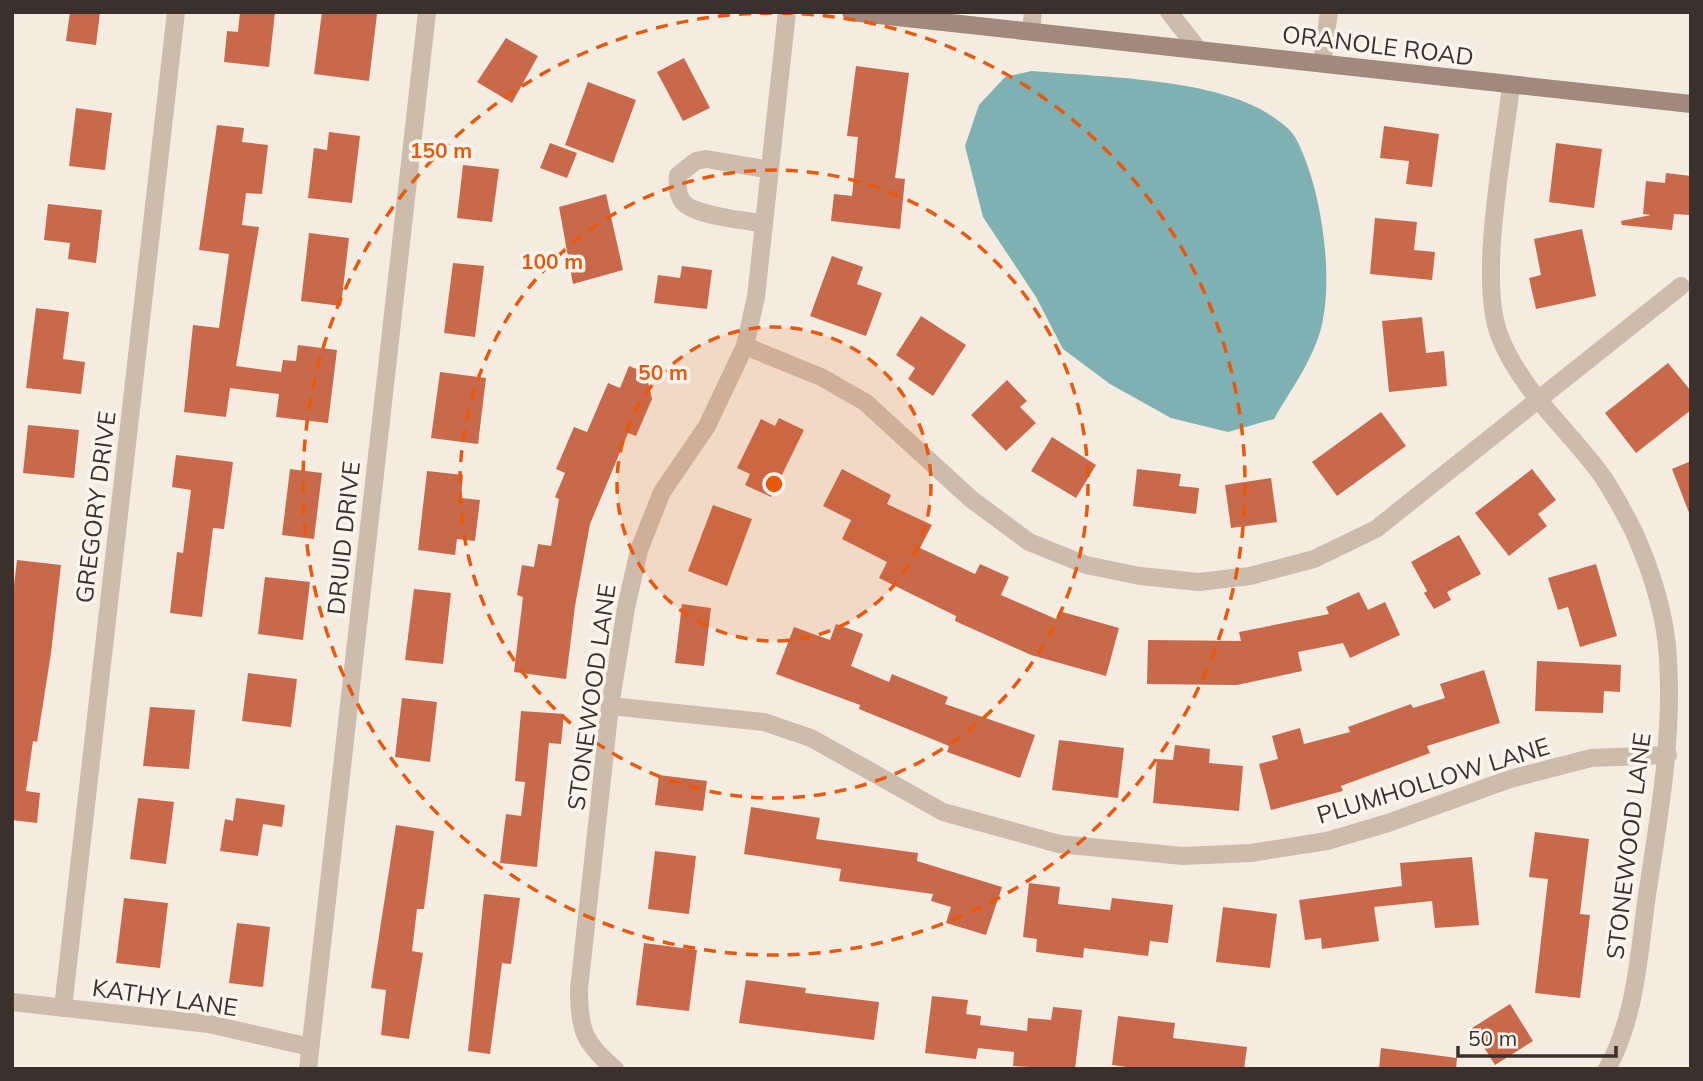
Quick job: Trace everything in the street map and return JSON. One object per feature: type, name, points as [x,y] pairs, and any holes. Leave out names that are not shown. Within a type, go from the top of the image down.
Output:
[{"type":"street","name":"GREGORY DRIVE","points":[[63,1008],[176,12]]},
{"type":"street","name":"DRUID DRIVE","points":[[307,1069],[427,12]]},
{"type":"street","name":"STONEWOOD LANE","points":[[615,1069],[596,1053],[584,1036],[579,1015],[579,989],[617,654],[639,550],[663,492],[706,426],[745,346],[756,297],[787,12]]},
{"type":"street","name":"ORANOLE ROAD","points":[[851,12],[1032,21],[1198,49],[1691,104]]},
{"type":"street","points":[[1169,12],[1198,49]]},
{"type":"street","points":[[1322,63],[1329,12]]},
{"type":"street","name":"STONEWOOD LANE","points":[[1511,86],[1492,256],[1491,291],[1500,337],[1537,400],[1603,477],[1634,532],[1654,584],[1668,657],[1668,755],[1635,980],[1623,1034],[1606,1069]]},
{"type":"street","points":[[764,224],[699,212],[684,204],[677,189],[678,176],[696,160],[706,159],[770,170]]},
{"type":"street","points":[[745,346],[821,377],[865,402],[971,499],[1030,542],[1086,565],[1140,576],[1199,582],[1250,576],[1314,559],[1376,529],[1681,286]]},
{"type":"street","name":"PLUMHOLLOW LANE","points":[[610,706],[764,722],[811,738],[943,812],[1059,844],[1183,856],[1251,853],[1327,841],[1388,823],[1510,779],[1591,758],[1668,755]]},
{"type":"street","name":"KATHY LANE","points":[[12,1002],[209,1024],[310,1047]]},
{"type":"water","points":[[1032,71],[1148,80],[1208,90],[1258,108],[1278,121],[1295,137],[1311,177],[1322,226],[1326,298],[1315,346],[1274,419],[1228,432],[1171,418],[1110,384],[1063,349],[1036,297],[983,217],[965,146],[979,105],[1005,77]]},
{"type":"building","points":[[70,12],[100,12],[96,45],[66,41]]},
{"type":"building","points":[[240,12],[275,12],[269,67],[224,62],[227,31],[238,32]]},
{"type":"building","points":[[322,12],[377,14],[369,81],[314,74]]},
{"type":"building","points":[[506,38],[538,56],[512,103],[477,82]]},
{"type":"building","points":[[684,58],[710,108],[683,121],[657,72]]},
{"type":"building","points":[[856,66],[909,73],[895,178],[905,179],[900,229],[831,221],[834,194],[852,196],[858,137],[847,136]]},
{"type":"building","points":[[588,82],[636,100],[613,163],[565,145]]},
{"type":"building","points":[[76,108],[112,113],[105,170],[69,166]]},
{"type":"building","points":[[217,125],[244,128],[242,142],[268,145],[262,194],[246,193],[242,225],[259,227],[236,366],[281,372],[283,360],[296,361],[298,345],[337,350],[328,423],[276,417],[279,394],[230,388],[226,417],[184,412],[193,325],[219,328],[229,254],[199,250]]},
{"type":"building","points":[[1384,126],[1439,134],[1432,187],[1406,184],[1409,161],[1380,158]]},
{"type":"building","points":[[329,132],[360,136],[352,203],[308,198],[314,148],[327,150]]},
{"type":"building","points":[[550,143],[577,153],[567,178],[540,168]]},
{"type":"building","points":[[1556,143],[1602,149],[1594,208],[1549,202]]},
{"type":"building","points":[[463,165],[499,169],[492,222],[457,218]]},
{"type":"building","points":[[1666,173],[1691,176],[1691,215],[1674,214],[1672,230],[1622,225],[1621,221],[1651,215],[1643,214],[1646,181],[1665,183]]},
{"type":"building","points":[[606,194],[623,270],[573,284],[559,207]]},
{"type":"building","points":[[48,204],[102,210],[96,263],[68,259],[70,243],[44,240]]},
{"type":"building","points":[[1375,218],[1417,222],[1414,250],[1435,252],[1432,280],[1370,274]]},
{"type":"building","points":[[1582,229],[1596,296],[1536,309],[1529,278],[1541,275],[1534,239]]},
{"type":"building","points":[[309,233],[349,238],[341,306],[301,301]]},
{"type":"building","points":[[832,256],[863,267],[857,284],[882,293],[866,336],[810,316]]},
{"type":"building","points":[[453,263],[484,266],[475,337],[444,333]]},
{"type":"building","points":[[682,266],[712,270],[707,309],[654,303],[658,275],[680,278]]},
{"type":"building","points":[[36,308],[69,312],[63,359],[85,362],[81,394],[26,388]]},
{"type":"building","points":[[921,316],[966,345],[933,396],[908,379],[915,368],[896,355]]},
{"type":"building","points":[[1422,317],[1426,353],[1444,351],[1447,386],[1389,392],[1382,321]]},
{"type":"building","points":[[1668,363],[1691,391],[1691,410],[1636,453],[1605,413]]},
{"type":"building","points":[[629,366],[646,373],[652,399],[636,436],[628,433],[590,524],[575,606],[566,679],[514,672],[523,597],[517,595],[522,565],[534,567],[538,544],[551,546],[559,499],[555,497],[565,473],[556,469],[574,427],[587,432],[608,383],[620,388]]},
{"type":"building","points":[[440,372],[486,378],[478,444],[431,438]]},
{"type":"building","points":[[1007,380],[1027,401],[1020,407],[1036,423],[1006,451],[971,415]]},
{"type":"building","points":[[1381,412],[1406,446],[1337,496],[1312,462]]},
{"type":"building","points":[[779,418],[804,430],[771,497],[745,485],[750,474],[737,468],[761,419],[775,426]]},
{"type":"building","points":[[28,425],[79,430],[74,478],[23,473]]},
{"type":"building","points":[[1052,437],[1096,465],[1076,498],[1031,471]]},
{"type":"building","points":[[176,455],[233,462],[224,529],[213,528],[202,617],[170,613],[177,552],[183,553],[191,490],[172,487]]},
{"type":"building","points":[[1691,461],[1691,514],[1690,515],[1672,469]]},
{"type":"building","points":[[290,469],[322,473],[314,539],[282,535]]},
{"type":"building","points":[[842,469],[891,495],[887,504],[932,525],[920,548],[975,574],[980,564],[1009,577],[1001,595],[1056,619],[1059,611],[1119,628],[1106,676],[1031,655],[955,621],[956,616],[879,578],[887,562],[842,539],[851,520],[823,506]]},
{"type":"building","points":[[1137,469],[1181,474],[1179,486],[1199,488],[1196,514],[1133,506]]},
{"type":"building","points":[[1532,469],[1556,500],[1538,514],[1547,526],[1509,556],[1475,513]]},
{"type":"building","points":[[427,471],[463,475],[461,498],[480,500],[475,541],[457,539],[455,555],[418,550]]},
{"type":"building","points":[[1271,478],[1277,522],[1231,528],[1225,485]]},
{"type":"building","points":[[713,505],[752,519],[727,586],[688,571]]},
{"type":"building","points":[[1459,535],[1481,574],[1447,592],[1451,600],[1434,609],[1411,562]]},
{"type":"building","points":[[17,560],[61,565],[51,653],[26,791],[40,793],[37,823],[12,820],[12,602]]},
{"type":"building","points":[[1596,564],[1617,636],[1580,647],[1568,607],[1558,610],[1548,578]]},
{"type":"building","points":[[265,577],[310,582],[303,640],[258,634]]},
{"type":"building","points":[[414,589],[451,593],[443,664],[405,660]]},
{"type":"building","points":[[1359,592],[1368,610],[1385,602],[1400,635],[1350,658],[1343,643],[1298,652],[1302,671],[1237,685],[1147,684],[1148,640],[1241,641],[1239,632],[1329,614],[1326,607]]},
{"type":"building","points":[[682,604],[711,608],[704,666],[675,663]]},
{"type":"building","points":[[836,624],[863,634],[851,666],[889,682],[892,674],[948,697],[945,704],[1035,735],[1020,778],[947,752],[949,746],[859,709],[860,705],[776,674],[794,627],[830,640]]},
{"type":"building","points":[[1537,661],[1621,665],[1620,692],[1604,691],[1603,713],[1535,711]]},
{"type":"building","points":[[1484,670],[1500,723],[1427,746],[1430,753],[1341,786],[1343,791],[1271,810],[1259,764],[1278,759],[1272,736],[1300,728],[1304,744],[1350,732],[1348,727],[1411,704],[1413,708],[1445,698],[1440,684]]},
{"type":"building","points":[[248,673],[297,679],[291,727],[242,721]]},
{"type":"building","points":[[402,698],[437,702],[430,762],[395,757]]},
{"type":"building","points":[[150,707],[195,710],[189,769],[143,766]]},
{"type":"building","points":[[521,711],[564,714],[561,744],[549,743],[537,867],[500,863],[506,814],[521,816],[525,782],[515,781]]},
{"type":"building","points":[[1059,740],[1124,748],[1118,798],[1052,790]]},
{"type":"building","points":[[1175,745],[1210,749],[1209,763],[1243,766],[1239,811],[1153,803],[1157,759],[1173,760]]},
{"type":"building","points":[[659,775],[707,781],[703,811],[655,805]]},
{"type":"building","points":[[138,798],[174,802],[166,864],[130,859]]},
{"type":"building","points":[[236,798],[285,805],[282,827],[263,824],[258,856],[220,851],[225,819],[233,821]]},
{"type":"building","points":[[751,807],[820,818],[816,839],[918,853],[917,861],[1002,887],[986,935],[946,923],[951,907],[931,901],[933,894],[839,881],[841,869],[744,854]]},
{"type":"building","points":[[396,825],[434,831],[424,909],[417,909],[412,951],[423,953],[409,1039],[381,1035],[386,990],[371,988]]},
{"type":"building","points":[[1535,832],[1589,839],[1580,914],[1590,915],[1580,998],[1535,993],[1548,879],[1529,877]]},
{"type":"building","points":[[655,851],[696,856],[689,914],[648,909]]},
{"type":"building","points":[[1472,857],[1479,925],[1435,928],[1432,901],[1374,907],[1379,941],[1322,949],[1321,938],[1305,940],[1299,900],[1402,886],[1400,863]]},
{"type":"building","points":[[1029,883],[1060,887],[1058,904],[1110,910],[1112,898],[1173,905],[1168,943],[1150,941],[1148,956],[1084,948],[1083,958],[1036,952],[1037,939],[1023,937]]},
{"type":"building","points":[[484,894],[520,898],[511,964],[502,963],[490,1054],[468,1051]]},
{"type":"building","points":[[124,898],[168,903],[160,968],[116,963]]},
{"type":"building","points":[[1223,907],[1277,914],[1270,968],[1216,962]]},
{"type":"building","points":[[237,923],[270,927],[263,987],[229,983]]},
{"type":"building","points":[[644,943],[697,950],[689,1011],[636,1005]]},
{"type":"building","points":[[746,980],[806,988],[805,993],[879,1002],[874,1040],[739,1023]]},
{"type":"building","points":[[932,996],[968,1000],[966,1014],[981,1016],[980,1025],[1027,1031],[1028,1018],[1051,1020],[1053,1007],[1082,1010],[1075,1069],[1013,1066],[1014,1052],[978,1048],[976,1059],[925,1053]]},
{"type":"building","points":[[1510,1004],[1533,1041],[1495,1065],[1472,1028]]},
{"type":"building","points":[[1118,1016],[1175,1023],[1173,1038],[1247,1047],[1244,1069],[1141,1069],[1112,1065]]},
{"type":"building","points":[[1381,1048],[1457,1058],[1456,1069],[1379,1069]]}]
